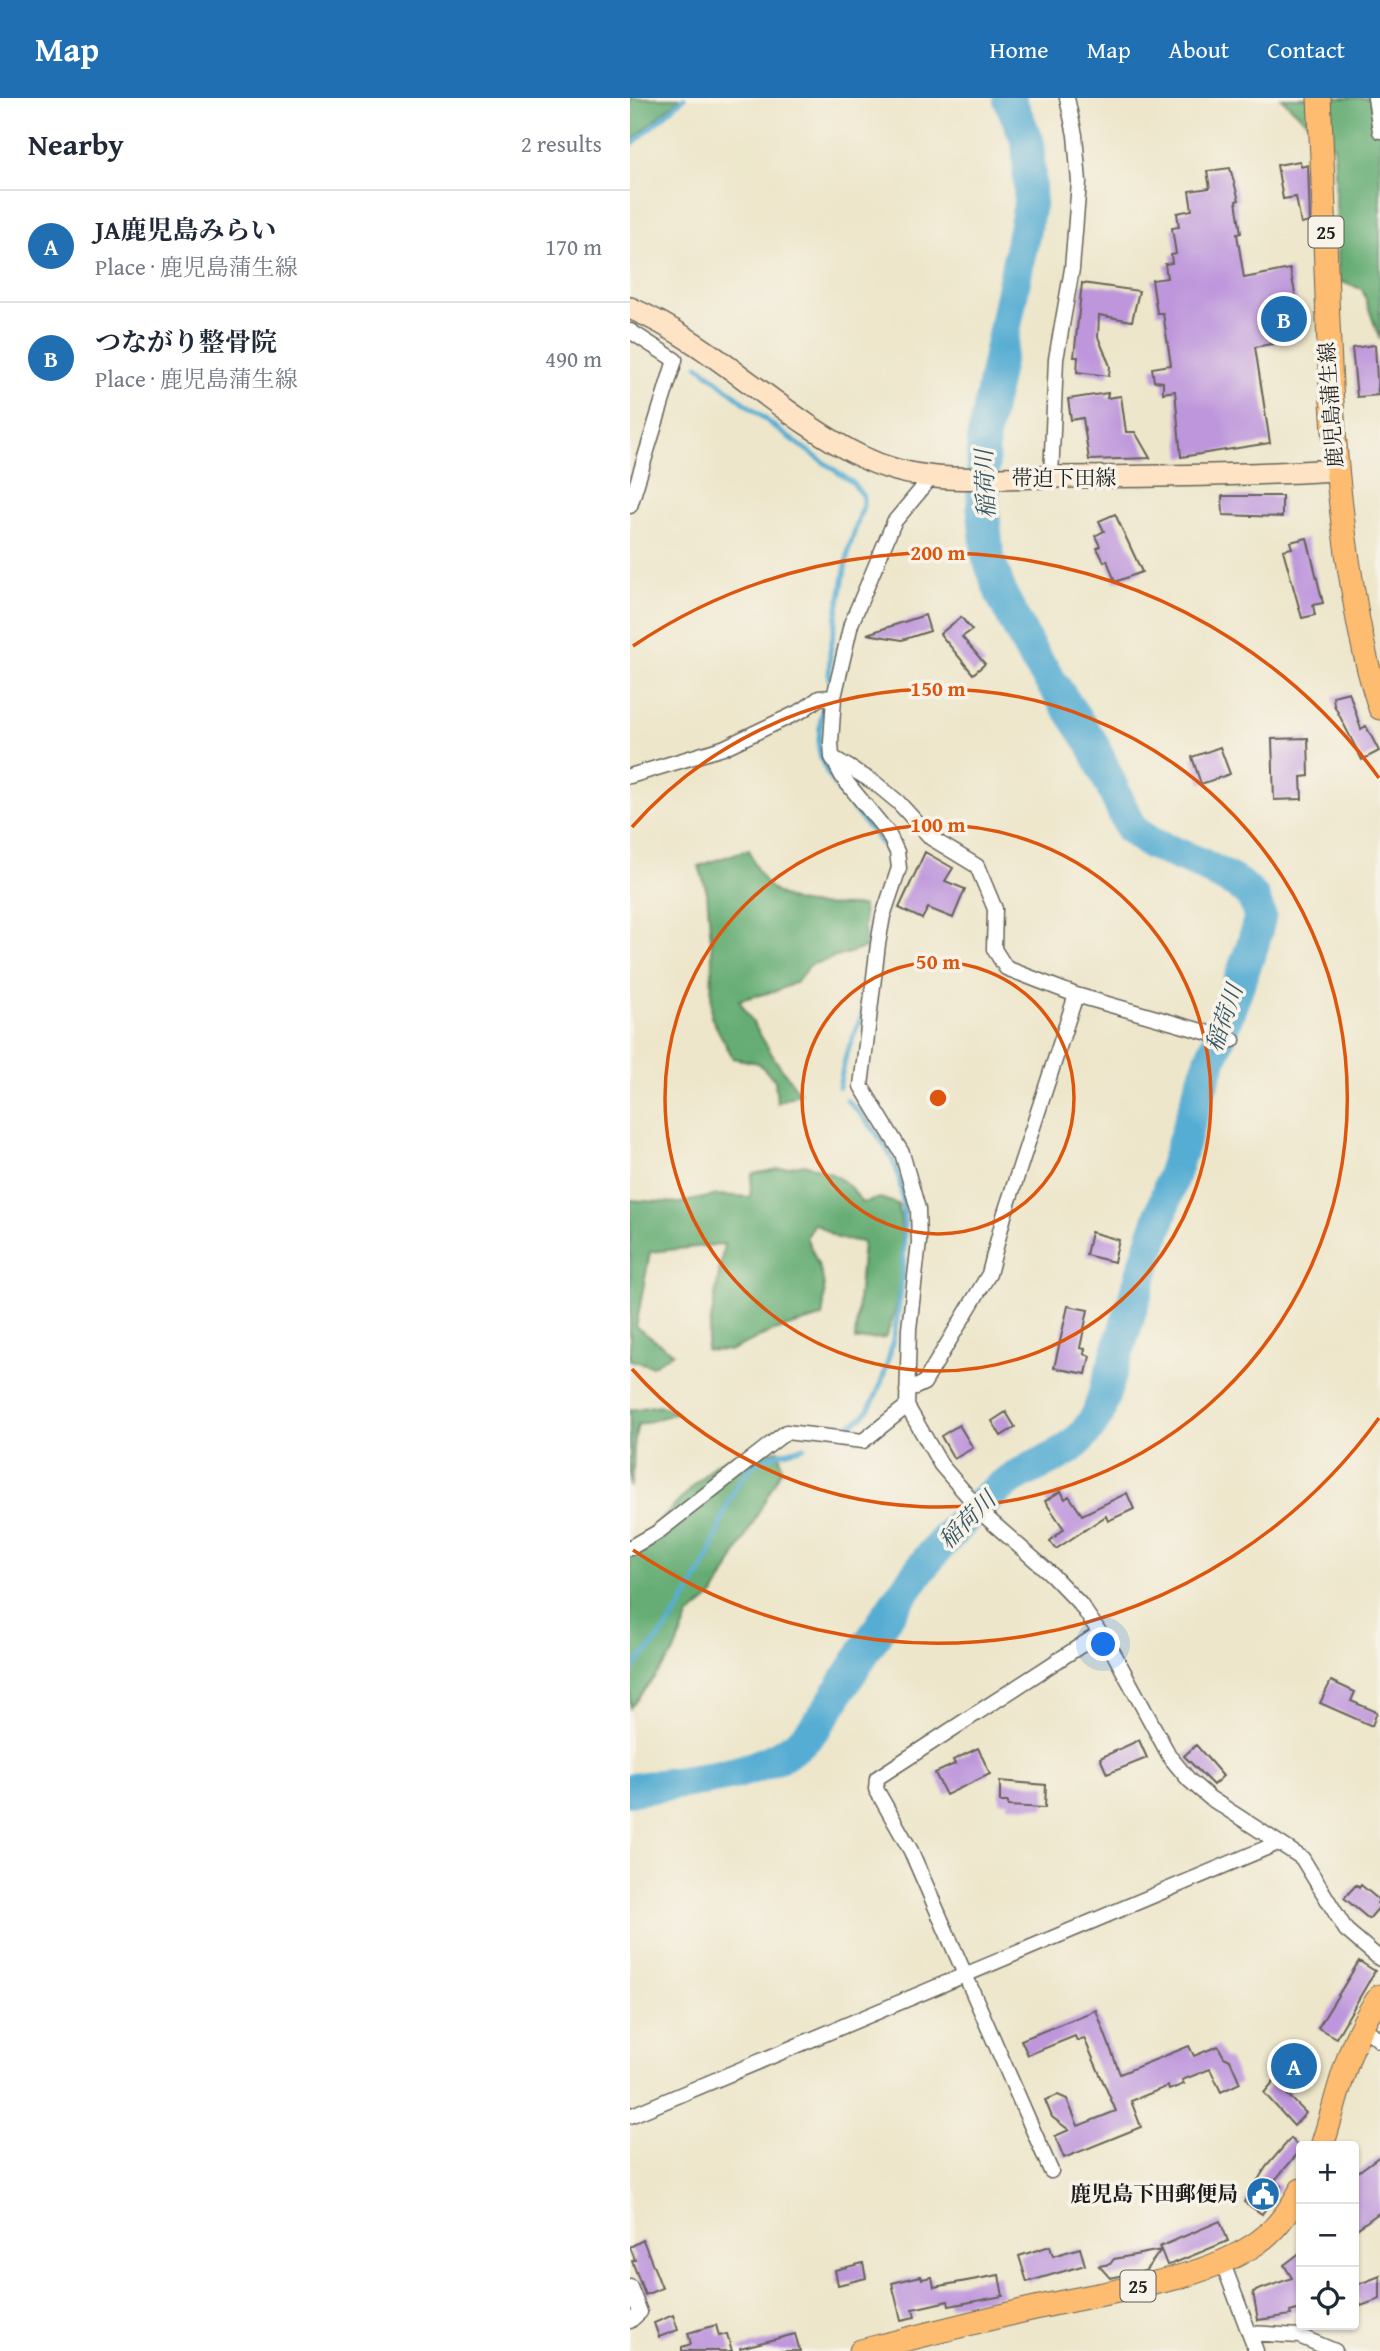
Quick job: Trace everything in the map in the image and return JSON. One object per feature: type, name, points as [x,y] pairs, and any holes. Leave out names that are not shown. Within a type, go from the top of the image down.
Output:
[{"type":"main road","name":"鹿児島蒲生線","points":[[1318,98],[1326,250],[1325,313],[1335,470],[1358,628],[1380,708]]},
{"type":"main road","name":"帯迫下田線","points":[[630,308],[688,339],[840,445],[889,468],[930,479],[1183,478],[1335,470]]},
{"type":"main road","points":[[1323,2141],[1346,2060],[1362,2025],[1380,1996]]},
{"type":"main road","name":"25","points":[[861,2351],[1059,2302],[1117,2292],[1222,2261],[1259,2242],[1281,2221],[1296,2198]]},
{"type":"street","points":[[1051,477],[1056,359],[1072,269],[1079,182],[1075,135],[1068,98]]},
{"type":"street","points":[[1375,98],[1380,131]]},
{"type":"street","points":[[630,331],[675,360],[630,506]]},
{"type":"street","points":[[930,479],[894,522],[851,624],[834,697],[832,757],[855,794],[888,833],[898,860],[897,882],[883,916],[878,944],[861,1086],[902,1153],[918,1209],[919,1242],[909,1328],[907,1406],[928,1444],[986,1517],[1051,1574],[1080,1604],[1100,1633],[1170,1757],[1189,1780],[1210,1798],[1302,1858],[1346,1930],[1380,1959]]},
{"type":"street","points":[[630,776],[723,748],[803,710],[819,698],[834,697]]},
{"type":"street","points":[[832,757],[875,782],[898,802],[931,838],[977,866],[995,909],[994,949],[1006,968],[1076,995],[1233,1040]]},
{"type":"street","points":[[907,1391],[925,1383],[989,1274],[1004,1216],[1076,995]]},
{"type":"street","points":[[630,1548],[659,1532],[786,1432],[863,1441],[907,1406]]},
{"type":"street","points":[[1051,2171],[911,1851],[876,1789],[877,1778],[1100,1633]]},
{"type":"street","points":[[630,2116],[1278,1843]]},
{"type":"street","points":[[1362,2025],[1380,2040]]},
{"type":"street","points":[[1222,2261],[1256,2351]]},
{"type":"street","points":[[630,2287],[640,2312],[630,2321]]},
{"type":"street","points":[[1250,2333],[1300,2336],[1335,2351]]},
{"type":"green space","points":[[630,98],[681,98],[630,142]]},
{"type":"green space","points":[[1281,98],[1380,98],[1380,340],[1362,289],[1339,281],[1334,147]]},
{"type":"green space","points":[[749,849],[757,869],[778,894],[808,904],[863,906],[865,948],[810,965],[797,982],[776,991],[739,1000],[776,1061],[800,1093],[777,1103],[775,1080],[758,1063],[733,1058],[711,1017],[712,953],[707,892],[699,866]]},
{"type":"green space","points":[[804,1164],[838,1177],[862,1203],[880,1198],[898,1204],[902,1272],[896,1306],[885,1338],[855,1340],[863,1242],[837,1238],[814,1223],[806,1237],[824,1284],[822,1317],[770,1332],[730,1351],[706,1350],[724,1244],[650,1252],[636,1327],[673,1353],[652,1366],[630,1360],[630,1200],[679,1203],[718,1195],[750,1197],[752,1174]]},
{"type":"green space","points":[[659,1405],[676,1413],[638,1425],[630,1487],[630,1410]]},
{"type":"green space","points":[[779,1450],[782,1469],[714,1595],[689,1616],[673,1654],[630,1708],[630,1551],[715,1464],[736,1454]]},
{"type":"building","points":[[1300,161],[1301,167],[1308,165],[1310,222],[1301,224],[1296,197],[1283,199],[1277,165]]},
{"type":"building","points":[[1230,168],[1239,200],[1236,201],[1241,233],[1237,234],[1244,278],[1290,269],[1303,331],[1298,339],[1255,347],[1270,443],[1181,457],[1175,391],[1163,393],[1163,382],[1154,381],[1152,368],[1171,365],[1163,313],[1157,313],[1152,280],[1167,278],[1165,264],[1172,263],[1171,255],[1176,254],[1172,228],[1179,227],[1177,213],[1192,210],[1189,191],[1210,188],[1207,171]]},
{"type":"building","points":[[1082,283],[1139,291],[1132,321],[1099,315],[1098,337],[1110,366],[1109,376],[1077,372],[1078,357],[1074,357]]},
{"type":"building","points":[[1375,345],[1378,395],[1357,397],[1352,348]]},
{"type":"building","points":[[1108,393],[1107,398],[1121,396],[1126,432],[1135,432],[1150,458],[1089,460],[1083,418],[1071,420],[1068,399]]},
{"type":"building","points":[[1222,496],[1282,496],[1282,517],[1223,515]]},
{"type":"building","points":[[1115,514],[1142,572],[1115,582],[1107,560],[1104,562],[1097,548],[1100,546],[1095,536],[1104,531],[1099,521]]},
{"type":"building","points":[[1307,538],[1323,603],[1313,605],[1315,615],[1302,618],[1283,550],[1292,548],[1290,542]]},
{"type":"building","points":[[925,615],[930,631],[902,640],[867,634]]},
{"type":"building","points":[[961,617],[972,630],[962,637],[985,664],[973,674],[940,634]]},
{"type":"building","points":[[1349,692],[1361,729],[1366,726],[1379,751],[1362,760],[1334,705],[1333,696]]},
{"type":"building","points":[[1308,738],[1309,776],[1301,777],[1302,799],[1274,800],[1272,739]]},
{"type":"building","points":[[1220,747],[1230,774],[1201,784],[1192,757]]},
{"type":"building","points":[[925,852],[953,868],[945,881],[965,889],[953,918],[928,908],[922,919],[899,908]]},
{"type":"building","points":[[1091,1232],[1119,1240],[1114,1262],[1086,1255]]},
{"type":"building","points":[[1068,1306],[1088,1310],[1080,1348],[1085,1349],[1084,1354],[1090,1356],[1086,1374],[1054,1368]]},
{"type":"building","points":[[1006,1412],[1015,1427],[1001,1436],[992,1421]]},
{"type":"building","points":[[959,1425],[973,1448],[954,1459],[941,1436]]},
{"type":"building","points":[[1061,1491],[1065,1499],[1069,1496],[1082,1515],[1127,1493],[1134,1509],[1108,1521],[1106,1516],[1056,1549],[1050,1541],[1064,1529],[1045,1501]]},
{"type":"building","points":[[1331,1681],[1355,1692],[1351,1701],[1377,1712],[1372,1726],[1320,1703]]},
{"type":"building","points":[[1139,1740],[1147,1758],[1107,1774],[1100,1758]]},
{"type":"building","points":[[1196,1745],[1223,1776],[1213,1785],[1184,1756]]},
{"type":"building","points":[[978,1748],[990,1774],[946,1795],[935,1773],[955,1764],[953,1760]]},
{"type":"building","points":[[1000,1781],[1046,1785],[1045,1808],[1008,1806],[1008,1802],[1000,1802]]},
{"type":"building","points":[[1356,1885],[1359,1888],[1361,1885],[1379,1900],[1377,1903],[1380,1906],[1369,1919],[1344,1898]]},
{"type":"building","points":[[1359,1961],[1375,1971],[1336,2038],[1318,2028]]},
{"type":"building","points":[[1096,2010],[1120,2074],[1189,2046],[1194,2056],[1218,2046],[1224,2057],[1230,2060],[1240,2083],[1221,2092],[1210,2069],[1182,2080],[1184,2084],[1169,2090],[1168,2086],[1131,2101],[1141,2127],[1064,2158],[1055,2136],[1069,2130],[1052,2117],[1045,2100],[1058,2095],[1067,2099],[1078,2126],[1116,2111],[1084,2038],[1077,2041],[1075,2036],[1028,2055],[1021,2040]]},
{"type":"building","points":[[1295,2044],[1315,2060],[1288,2095],[1306,2113],[1294,2126],[1264,2093],[1278,2076],[1273,2072]]},
{"type":"building","points":[[1291,2138],[1296,2144],[1296,2156],[1274,2181],[1281,2186],[1262,2214],[1244,2202],[1266,2167]]},
{"type":"building","points":[[1380,2156],[1380,2212],[1359,2227],[1359,2204],[1359,2171]]},
{"type":"building","points":[[1220,2221],[1228,2241],[1167,2265],[1159,2247]]},
{"type":"building","points":[[643,2240],[662,2288],[645,2295],[632,2261],[635,2260],[630,2247]]},
{"type":"building","points":[[1050,2246],[1053,2256],[1080,2248],[1085,2265],[1027,2282],[1019,2256]]},
{"type":"building","points":[[1161,2250],[1145,2271],[1110,2278],[1099,2266],[1110,2264],[1114,2259]]},
{"type":"building","points":[[1296,2256],[1296,2310],[1290,2312],[1291,2315],[1258,2320],[1253,2292],[1292,2278],[1284,2265]]},
{"type":"building","points":[[863,2263],[866,2278],[838,2285],[835,2270]]},
{"type":"building","points":[[999,2275],[1003,2296],[949,2306],[948,2301],[913,2309],[915,2317],[901,2320],[892,2283],[921,2276],[922,2279],[932,2277],[934,2287]]},
{"type":"building","points":[[1380,2276],[1380,2299],[1361,2306],[1359,2284]]},
{"type":"building","points":[[673,2315],[678,2330],[659,2337],[654,2323]]},
{"type":"building","points":[[716,2325],[719,2336],[727,2334],[732,2351],[682,2351],[682,2347],[691,2344],[688,2333]]},
{"type":"building","points":[[795,2334],[800,2351],[741,2351],[740,2348]]},
{"type":"waterway","points":[[630,146],[684,98]]},
{"type":"waterway","name":"稲荷川","points":[[630,1790],[738,1772],[779,1757],[797,1745],[825,1713],[916,1574],[956,1527],[1003,1485],[1066,1451],[1087,1430],[1098,1414],[1200,1089],[1253,944],[1260,916],[1253,897],[1240,885],[1199,863],[1150,843],[1131,829],[1092,743],[1031,652],[1002,596],[988,557],[983,508],[983,439],[1030,202],[1028,142],[1009,98]]},
{"type":"waterway","points":[[698,365],[781,432],[853,483],[863,497],[863,506],[849,548],[830,652],[829,679]]},
{"type":"waterway","points":[[822,710],[819,743],[822,761],[838,790],[891,857],[890,875],[871,926],[865,997]]},
{"type":"waterway","points":[[839,1087],[846,1055],[864,1010]]},
{"type":"waterway","points":[[836,1432],[863,1416],[876,1396],[894,1333],[903,1258],[902,1191],[896,1168],[875,1131],[847,1100]]},
{"type":"waterway","points":[[630,1670],[663,1633],[688,1595],[710,1553],[731,1496],[747,1471],[763,1459],[804,1447]]},
{"type":"place","name":"つながり整骨院","points":[[1284,319]]},
{"type":"place","name":"JA鹿児島みらい","points":[[1294,2066]]},
{"type":"place","name":"鹿児島下田郵便局","points":[[1263,2194]]}]
